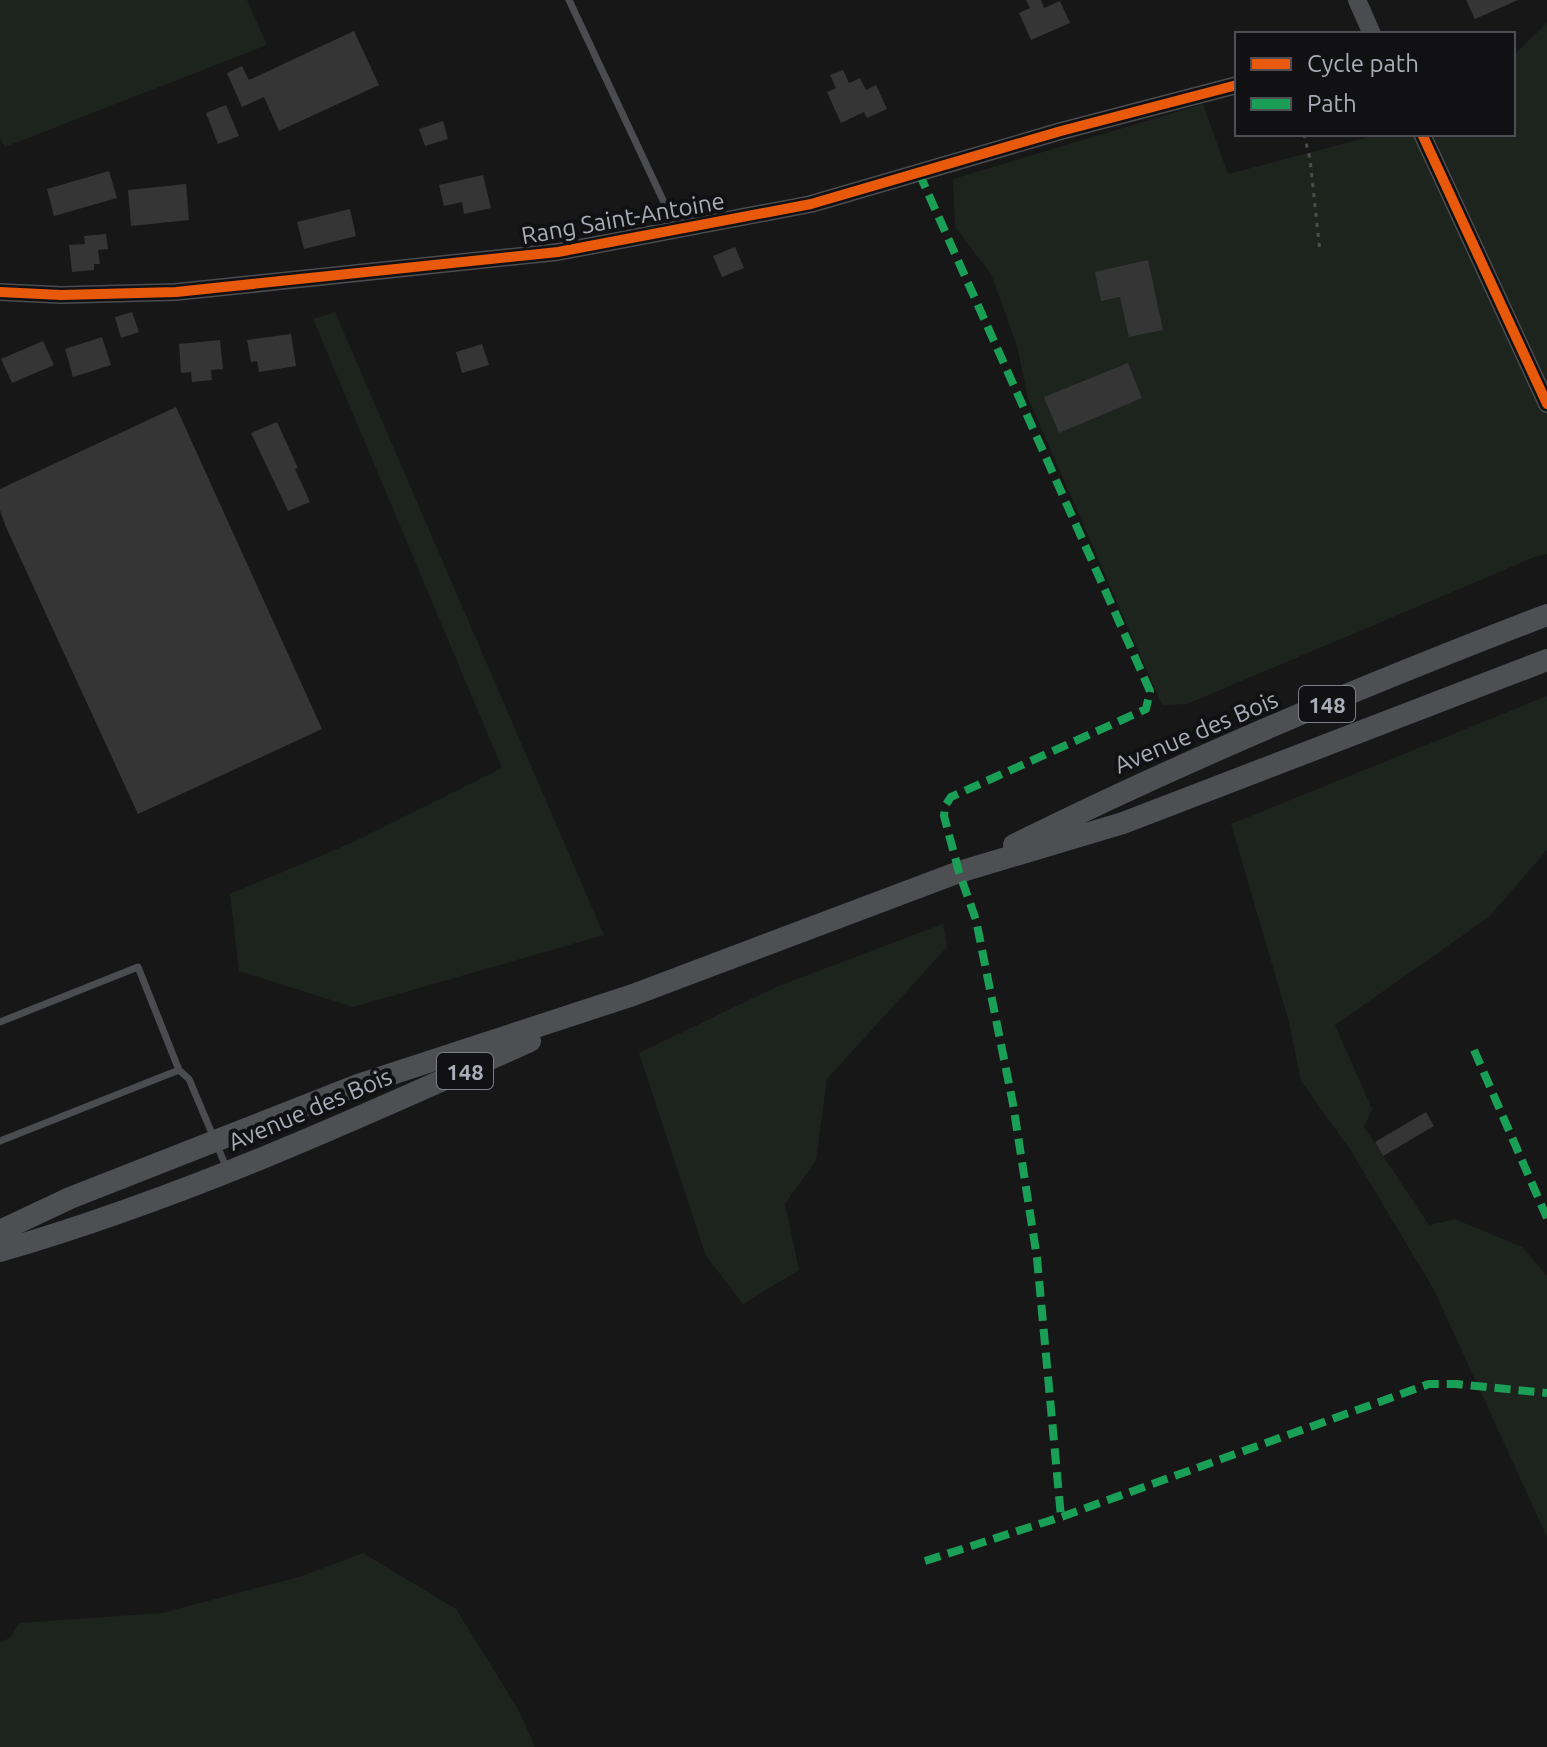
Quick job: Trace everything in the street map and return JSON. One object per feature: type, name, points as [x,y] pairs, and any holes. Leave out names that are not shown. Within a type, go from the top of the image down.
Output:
[{"type":"main road","name":"Avenue des Bois","points":[[959,872],[1109,798],[1411,668],[1547,615]]},
{"type":"main road","name":"Avenue des Bois","points":[[0,1231],[70,1198],[358,1085],[633,995],[959,872],[1123,823],[1547,660]]},
{"type":"main road","name":"Avenue des Bois","points":[[0,1251],[80,1228],[369,1114],[633,995]]},
{"type":"street","points":[[1357,0],[1371,32]]},
{"type":"street","name":"Rang Saint-Antoine","points":[[0,292],[61,295],[176,292],[558,252],[811,204],[1061,131],[1235,86]]},
{"type":"street","points":[[1423,136],[1547,404]]},
{"type":"lane","points":[[569,0],[677,230]]},
{"type":"lane","points":[[0,1022],[138,967],[179,1070],[189,1079],[227,1171]]},
{"type":"lane","points":[[0,1141],[179,1070]]},
{"type":"path","points":[[1304,136],[1310,159],[1320,252]]},
{"type":"shaded area","points":[[0,0],[247,0],[267,45],[5,147],[0,138]]},
{"type":"shaded area","points":[[1547,23],[1547,554],[1187,704],[1162,705],[1028,398],[1017,346],[991,274],[955,227],[953,179],[1203,104],[1228,174],[1372,136],[1515,136],[1515,54]]},
{"type":"shaded area","points":[[335,312],[604,935],[353,1007],[239,971],[230,894],[351,843],[502,768],[313,319]]},
{"type":"shaded area","points":[[1547,696],[1547,850],[1489,917],[1335,1025],[1372,1109],[1364,1127],[1429,1225],[1455,1219],[1522,1247],[1547,1276],[1547,1537],[1434,1290],[1351,1151],[1301,1081],[1289,1022],[1231,824]]},
{"type":"shaded area","points":[[943,924],[947,947],[827,1079],[816,1160],[785,1204],[799,1270],[743,1304],[706,1256],[639,1053],[776,987]]},
{"type":"shaded area","points":[[363,1553],[456,1609],[518,1709],[535,1747],[0,1747],[0,1643],[11,1637],[19,1623],[162,1613],[299,1577]]},
{"type":"building","points":[[1026,0],[1041,0],[1044,8],[1060,1],[1070,23],[1031,40],[1019,13],[1030,8]]},
{"type":"building","points":[[1466,0],[1518,0],[1475,19]]},
{"type":"building","points":[[354,31],[379,85],[279,131],[264,97],[242,107],[227,73],[242,66],[249,80]]},
{"type":"building","points":[[843,70],[849,83],[860,78],[866,90],[876,85],[887,109],[867,118],[864,112],[841,123],[827,92],[836,88],[830,75]]},
{"type":"building","points":[[226,105],[239,136],[218,144],[206,113]]},
{"type":"building","points":[[443,121],[448,139],[425,146],[419,129]]},
{"type":"building","points":[[109,171],[117,198],[54,216],[47,189]]},
{"type":"building","points":[[483,175],[491,208],[464,214],[462,202],[444,206],[439,185]]},
{"type":"building","points":[[186,184],[189,220],[131,226],[128,190]]},
{"type":"building","points":[[350,209],[356,236],[304,249],[297,222]]},
{"type":"building","points":[[106,234],[108,249],[98,250],[100,264],[94,264],[94,270],[72,272],[69,245],[85,244],[84,236]]},
{"type":"building","points":[[735,247],[744,268],[722,277],[713,256]]},
{"type":"building","points":[[1148,260],[1163,330],[1129,337],[1120,297],[1101,301],[1095,272]]},
{"type":"building","points":[[132,312],[139,332],[121,338],[115,317]]},
{"type":"building","points":[[291,334],[296,366],[259,372],[257,361],[251,362],[247,340]]},
{"type":"building","points":[[102,337],[111,365],[73,377],[65,349]]},
{"type":"building","points":[[220,340],[223,369],[211,370],[212,380],[192,382],[191,372],[181,373],[179,344]]},
{"type":"building","points":[[43,341],[54,365],[12,383],[1,359]]},
{"type":"building","points":[[482,344],[489,365],[462,373],[456,352]]},
{"type":"building","points":[[1128,363],[1142,398],[1059,433],[1044,397]]},
{"type":"building","points":[[176,407],[322,729],[138,814],[5,525],[0,510],[0,489]]},
{"type":"building","points":[[277,422],[310,502],[288,511],[251,433]]},
{"type":"building","points":[[1426,1112],[1434,1126],[1383,1156],[1375,1142]]},
{"type":"marked path","points":[[919,173],[1150,691],[1146,709],[951,797],[945,806],[944,816],[959,872],[976,920],[1013,1104],[1037,1258],[1061,1517]]},
{"type":"marked path","points":[[1474,1050],[1547,1218]]},
{"type":"marked path","points":[[925,1561],[1061,1517],[1429,1384],[1547,1393]]},
{"type":"cycle path","points":[[0,292],[61,295],[176,292],[558,252],[811,204],[1061,131],[1235,86]]},
{"type":"cycle path","points":[[1423,136],[1547,404]]}]
